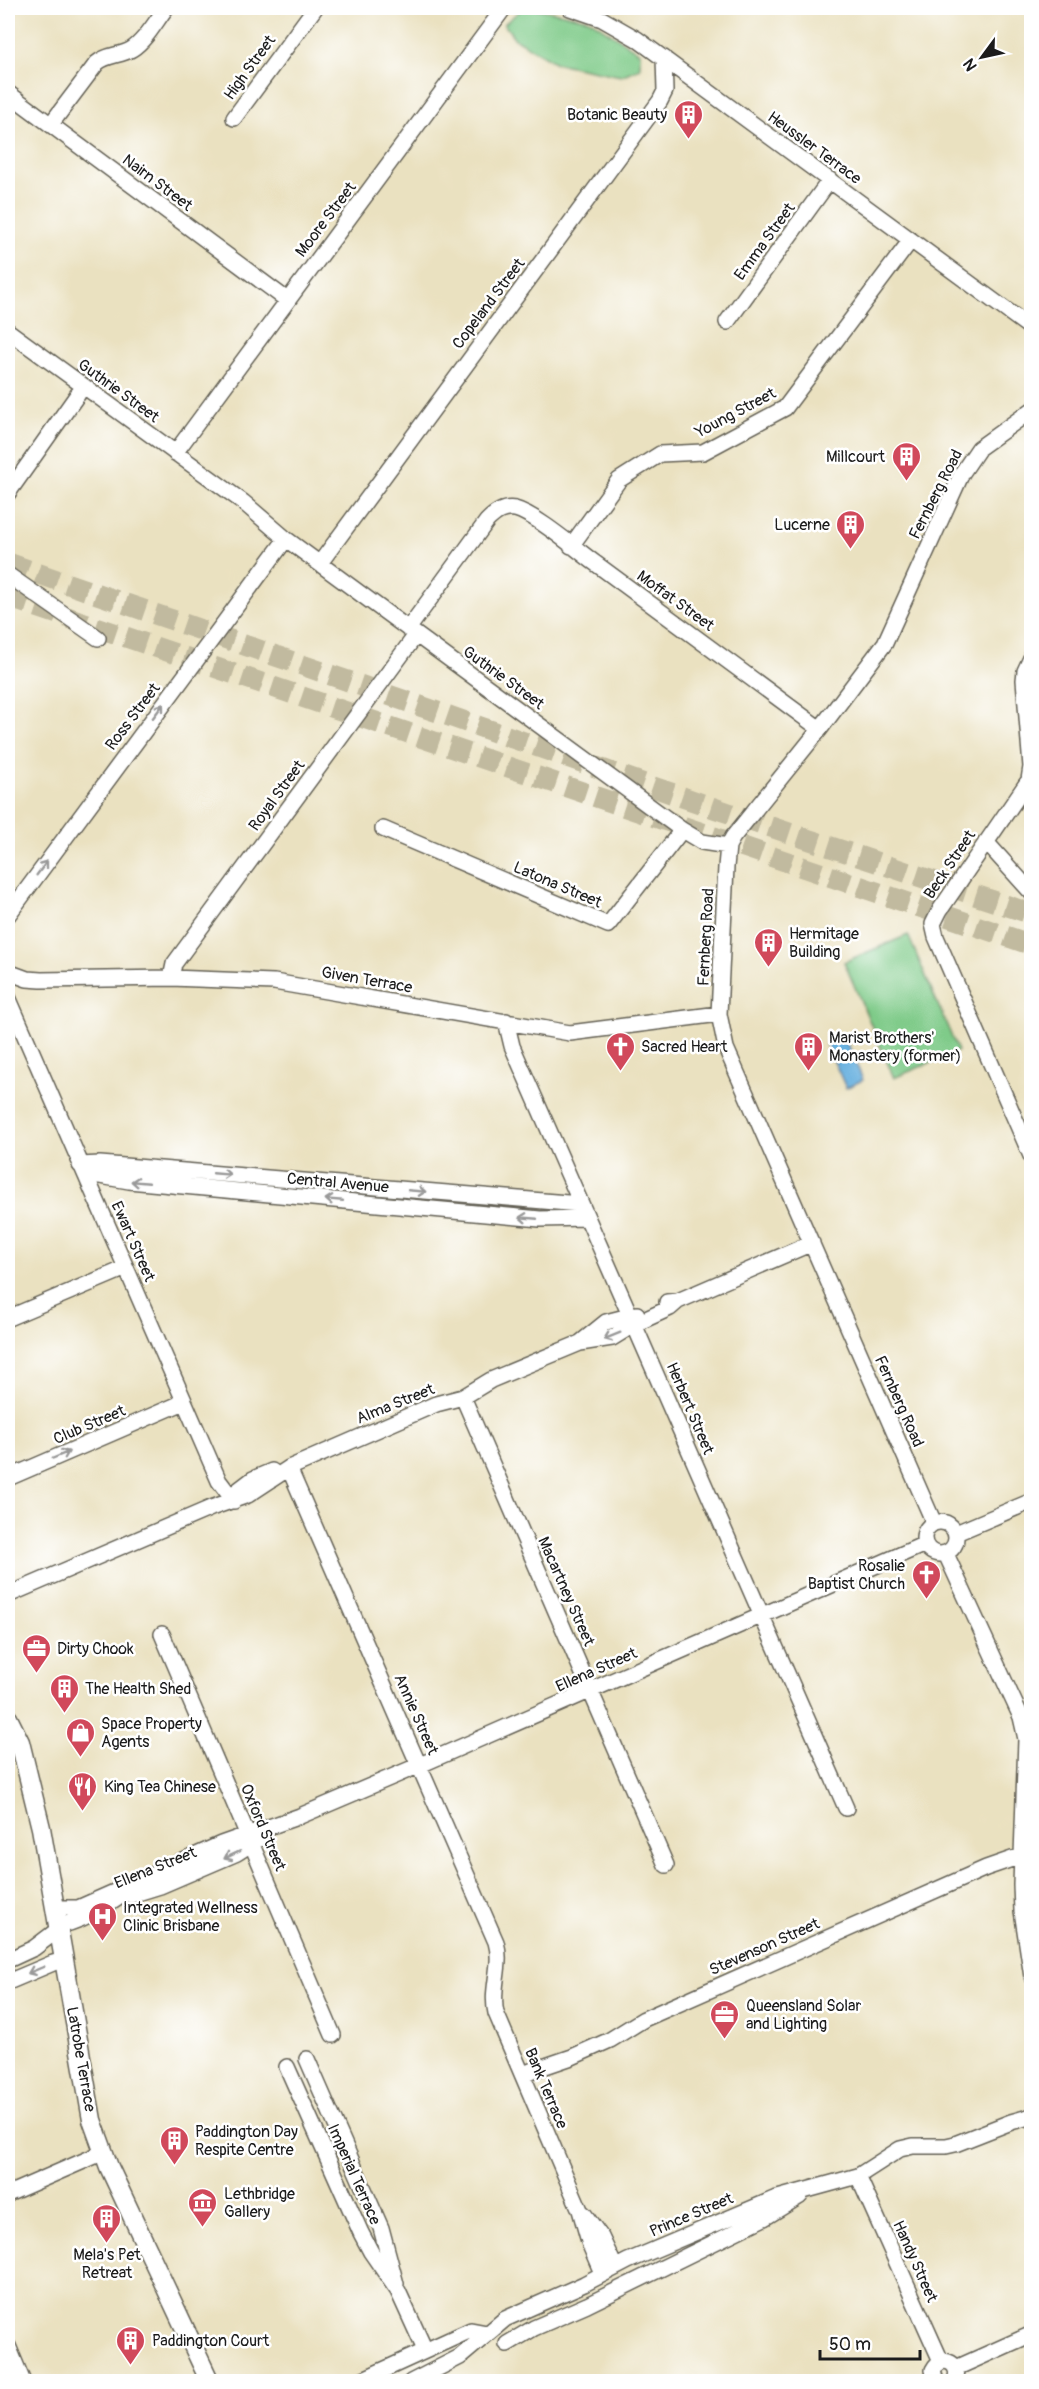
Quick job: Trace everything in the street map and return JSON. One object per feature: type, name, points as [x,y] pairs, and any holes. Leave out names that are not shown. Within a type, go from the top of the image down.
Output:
[{"type":"main road","name":"Latrobe Terrace","points":[[8,1718],[14,1745],[41,1828],[92,2120],[102,2153],[210,2382]]},
{"type":"street","points":[[51,124],[97,63],[105,58],[129,51],[137,45],[166,8]]},
{"type":"street","name":"High Street","points":[[234,118],[315,8]]},
{"type":"street","name":"Moore Street","points":[[175,453],[504,8]]},
{"type":"street","name":"Heussler Terrace","points":[[570,8],[618,27],[664,58],[1032,329]]},
{"type":"street","name":"Copeland Street","points":[[320,563],[660,101],[665,92],[664,58]]},
{"type":"street","name":"Nairn Street","points":[[8,93],[287,300]]},
{"type":"street","name":"Emma Street","points":[[727,322],[830,180]]},
{"type":"street","name":"Young Street","points":[[572,546],[619,480],[660,454],[703,452],[785,408],[910,240]]},
{"type":"street","name":"Guthrie Street","points":[[8,331],[243,502],[286,539],[682,830],[702,842],[728,846]]},
{"type":"street","name":"Guthrie Street","points":[[8,343],[237,510],[265,523]]},
{"type":"street","points":[[8,493],[78,394]]},
{"type":"street","name":"Fernberg Road","points":[[934,1523],[732,1063],[719,1014],[728,846],[737,831],[820,729],[885,643],[962,473],[979,448],[1032,410]]},
{"type":"street","name":"Moffat Street","points":[[507,508],[526,513],[820,729]]},
{"type":"street","name":"Royal Street","points":[[171,978],[174,964],[412,632],[487,520],[500,510],[507,508]]},
{"type":"street","name":"Ross Street","points":[[8,915],[286,539]]},
{"type":"street","points":[[8,575],[98,638]]},
{"type":"street","name":"Beck Street","points":[[1032,656],[1025,671],[1024,680],[1031,766],[1029,780],[936,915],[933,930],[1032,1158]]},
{"type":"street","name":"Latona Street","points":[[382,829],[608,926],[682,830]]},
{"type":"street","points":[[986,842],[1032,893]]},
{"type":"street","points":[[8,992],[10,973]]},
{"type":"street","name":"Given Terrace","points":[[10,973],[27,979],[42,980],[171,978],[274,982],[570,1033],[719,1014]]},
{"type":"street","name":"Ewart Street","points":[[8,997],[219,1481],[233,1498]]},
{"type":"street","name":"Herbert Street","points":[[506,1021],[512,1046],[583,1211],[846,1808]]},
{"type":"street","name":"Central Avenue","points":[[83,1171],[100,1164],[583,1211]]},
{"type":"street","name":"Alma Street","points":[[8,1595],[233,1498],[260,1475],[289,1468],[436,1404],[463,1397],[491,1380],[580,1343],[606,1322],[632,1320],[659,1304],[678,1301],[812,1243]]},
{"type":"street","points":[[8,1318],[126,1268]]},
{"type":"street","name":"Macartney Street","points":[[463,1397],[666,1865]]},
{"type":"street","name":"Club Street","points":[[8,1478],[184,1402]]},
{"type":"street","name":"Annie Street","points":[[289,1468],[496,1942],[498,1955],[495,1978]]},
{"type":"street","points":[[956,1533],[1032,1501]]},
{"type":"street","points":[[934,1523],[944,1523],[953,1528],[956,1533],[954,1548],[946,1554],[931,1552],[925,1544],[926,1530],[934,1523]]},
{"type":"street","name":"Ellena Street","points":[[8,1960],[34,1948],[59,1927],[140,1891],[160,1886],[280,1823],[420,1765],[925,1544]]},
{"type":"street","points":[[946,1554],[1021,1717],[1026,1739],[1027,1854],[1022,1911],[1032,1977]]},
{"type":"street","name":"Oxford Street","points":[[162,1634],[333,2035]]},
{"type":"street","name":"Ellena Street","points":[[56,1908],[78,1908],[146,1878],[250,1839]]},
{"type":"street","name":"Stevenson Street","points":[[522,2074],[572,2057],[618,2036],[654,2014],[986,1868],[1027,1854]]},
{"type":"street","name":"Ellena Street","points":[[104,1907],[146,1878]]},
{"type":"street","points":[[8,1982],[54,1962],[65,1960]]},
{"type":"street","name":"Bank Terrace","points":[[495,1978],[493,1995],[496,2013],[580,2210],[590,2246],[608,2270]]},
{"type":"street","name":"Imperial Terrace","points":[[307,2059],[381,2228],[398,2291],[425,2350]]},
{"type":"street","name":"Imperial Terrace","points":[[287,2067],[361,2233],[398,2291]]},
{"type":"street","name":"Prince Street","points":[[411,2382],[460,2357],[508,2317],[585,2283],[608,2270],[765,2202],[858,2176],[900,2150],[913,2146],[955,2144],[1032,2116]]},
{"type":"street","points":[[8,2194],[102,2153]]},
{"type":"street","name":"Handy Street","points":[[858,2176],[941,2361]]},
{"type":"street","name":"Prince Street","points":[[507,2344],[534,2328],[598,2300],[764,2218],[815,2187]]},
{"type":"street","name":"Prince Street","points":[[585,2283],[638,2279]]},
{"type":"street","points":[[585,2283],[598,2300]]},
{"type":"street","points":[[357,2382],[472,2330],[487,2333]]},
{"type":"street","points":[[932,2380],[934,2366],[941,2361],[952,2362],[955,2375],[1032,2334]]},
{"type":"street","points":[[8,2346],[23,2382]]},
{"type":"green space","points":[[523,8],[589,19],[640,53],[640,68],[621,76],[556,63],[515,39],[504,24]]},
{"type":"green space","points":[[908,935],[958,1051],[894,1078],[844,962]]},
{"type":"water","points":[[844,1036],[863,1080],[846,1088],[826,1044]]},
{"type":"tunnel","points":[[8,563],[714,808],[1032,914]]},
{"type":"tunnel","points":[[8,597],[1032,945]]},
{"type":"place","name":"Botanic Beauty","points":[[688,140]]},
{"type":"place","name":"Millcourt","points":[[906,482]]},
{"type":"place","name":"Lucerne","points":[[851,550]]},
{"type":"place","name":"Hermitage Building","points":[[768,968]]},
{"type":"place","name":"Sacred Heart","points":[[620,1072]]},
{"type":"place","name":"Marist Brothers' Monastery (former)","points":[[808,1072]]},
{"type":"place","name":"Rosalie Baptist Church","points":[[926,1600]]},
{"type":"place","name":"Dirty Chook","points":[[36,1674]]},
{"type":"place","name":"The Health Shed","points":[[64,1714]]},
{"type":"place","name":"Space Property Agents","points":[[80,1758]]},
{"type":"place","name":"King Tea Chinese","points":[[83,1812]]},
{"type":"place","name":"Integrated Wellness Clinic Brisbane","points":[[102,1942]]},
{"type":"place","name":"Queensland Solar and Lighting","points":[[725,2040]]},
{"type":"place","name":"Paddington Day Respite Centre","points":[[174,2166]]},
{"type":"place","name":"Lethbridge Gallery","points":[[203,2228]]},
{"type":"place","name":"Mela's Pet Retreat","points":[[107,2244]]},
{"type":"place","name":"Paddington Court","points":[[131,2366]]}]
